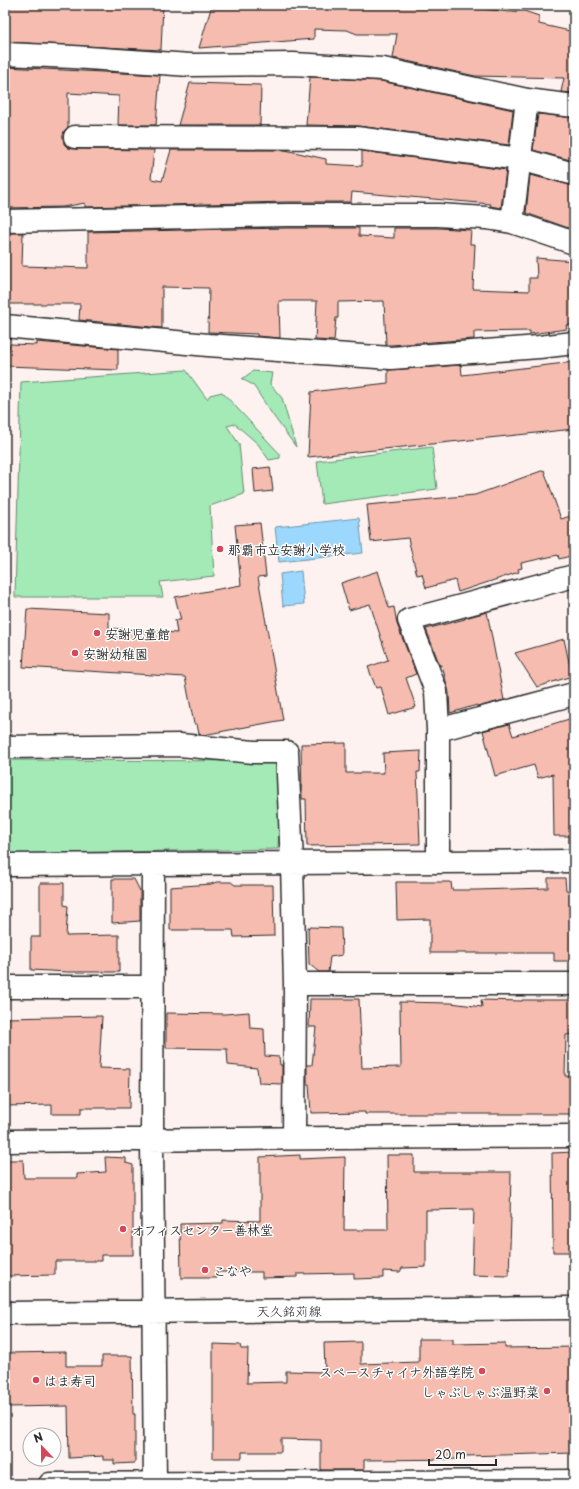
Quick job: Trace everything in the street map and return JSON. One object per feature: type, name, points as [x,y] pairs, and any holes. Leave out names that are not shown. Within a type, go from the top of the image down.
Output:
[{"type":"street","points":[[5,54],[190,65],[293,64],[383,69],[527,100],[574,106]]},
{"type":"street","points":[[512,222],[527,100]]},
{"type":"street","points":[[74,137],[356,138],[520,159],[574,174]]},
{"type":"street","points":[[5,221],[279,215],[438,215],[486,218],[512,222],[574,243]]},
{"type":"street","points":[[5,326],[208,345],[391,358],[574,343]]},
{"type":"street","points":[[438,862],[438,730],[436,691],[409,620],[574,576]]},
{"type":"street","points":[[438,730],[574,694]]},
{"type":"street","points":[[5,747],[180,745],[254,752],[287,752],[295,984],[294,1138]]},
{"type":"street","points":[[5,865],[574,861]]},
{"type":"street","points":[[153,864],[152,1141],[155,1484]]},
{"type":"street","points":[[295,984],[574,984]]},
{"type":"street","points":[[5,987],[152,987]]},
{"type":"street","points":[[5,1141],[152,1141],[294,1138],[574,1136]]},
{"type":"street","name":"天久銘苅線","points":[[5,1313],[574,1308]]},
{"type":"street","points":[[50,1484],[574,1481]]},
{"type":"green space","points":[[186,370],[207,399],[210,395],[222,392],[280,454],[280,458],[269,460],[258,444],[235,424],[227,426],[239,444],[244,494],[210,506],[214,576],[160,582],[163,597],[15,597],[21,382]]},
{"type":"green space","points":[[253,371],[272,373],[270,384],[282,398],[296,447],[253,385],[242,379]]},
{"type":"green space","points":[[432,447],[437,489],[322,504],[317,461]]},
{"type":"green space","points":[[5,760],[281,761],[278,849],[5,854]]},
{"type":"water","points":[[359,518],[363,553],[279,562],[275,527]]},
{"type":"water","points":[[301,571],[304,604],[283,606],[280,574]]},
{"type":"building","points":[[163,5],[161,50],[5,42],[5,6]]},
{"type":"building","points":[[212,5],[443,5],[510,12],[524,11],[539,16],[539,24],[574,32],[574,93],[561,92],[564,78],[475,76],[393,58],[397,34],[357,34],[347,30],[314,29],[314,39],[199,48]]},
{"type":"building","points":[[5,67],[160,75],[156,125],[118,125],[119,96],[68,93],[68,127],[64,131],[63,137],[64,144],[68,148],[75,149],[154,150],[151,179],[162,181],[171,150],[285,150],[326,159],[326,164],[362,166],[362,151],[506,170],[501,208],[490,206],[491,204],[352,192],[351,202],[287,202],[85,207],[85,203],[63,207],[5,208],[7,132],[5,132]]},
{"type":"building","points":[[310,77],[381,81],[513,110],[509,145],[358,126],[306,125]]},
{"type":"building","points":[[190,83],[261,85],[260,125],[178,125]]},
{"type":"building","points":[[538,114],[574,118],[574,161],[533,150]]},
{"type":"building","points":[[530,175],[574,186],[574,230],[526,213]]},
{"type":"building","points":[[359,228],[359,236],[394,238],[394,228],[471,230],[470,244],[475,244],[473,289],[529,291],[529,278],[537,278],[536,258],[574,261],[574,325],[566,325],[567,329],[530,334],[530,331],[474,332],[474,339],[386,345],[384,301],[338,302],[338,318],[336,318],[334,341],[315,340],[317,301],[279,301],[280,338],[257,336],[257,334],[208,332],[209,288],[162,287],[162,328],[79,320],[80,304],[5,304],[5,233],[23,233],[22,266],[88,268],[88,232]]},
{"type":"building","points":[[37,342],[118,349],[118,370],[5,366],[10,344],[37,345]]},
{"type":"building","points":[[574,362],[574,429],[308,457],[311,392],[388,383],[388,370],[461,365],[462,375]]},
{"type":"building","points":[[270,467],[273,491],[255,493],[253,469]]},
{"type":"building","points":[[544,470],[561,519],[574,515],[574,555],[559,559],[558,555],[521,563],[522,568],[518,569],[519,572],[458,592],[455,580],[426,588],[422,574],[417,575],[408,538],[371,542],[367,505],[475,495]]},
{"type":"building","points":[[260,523],[266,576],[258,577],[283,720],[203,735],[199,734],[197,724],[194,724],[185,677],[23,667],[27,609],[109,613],[109,628],[177,633],[175,620],[181,620],[175,597],[241,585],[235,525]]},
{"type":"building","points":[[378,571],[389,608],[394,607],[397,624],[416,674],[406,678],[416,707],[389,715],[381,687],[376,688],[368,667],[388,660],[370,604],[349,610],[341,583]]},
{"type":"building","points":[[487,612],[504,700],[477,707],[477,705],[450,713],[449,693],[442,665],[440,666],[426,629]]},
{"type":"building","points":[[564,639],[572,676],[537,687],[515,653]]},
{"type":"building","points":[[569,719],[574,728],[574,836],[554,836],[553,774],[538,778],[534,765],[495,776],[483,731],[509,724],[513,736]]},
{"type":"building","points":[[346,743],[346,773],[384,773],[383,753],[421,751],[420,772],[417,772],[420,844],[307,846],[306,799],[302,799],[301,744]]},
{"type":"building","points":[[548,878],[565,878],[566,890],[574,891],[574,961],[554,961],[554,953],[430,953],[430,919],[397,920],[396,882],[451,882],[452,890],[476,890],[548,888]]},
{"type":"building","points":[[112,879],[134,879],[140,891],[140,921],[112,923]]},
{"type":"building","points":[[217,882],[231,882],[235,885],[273,885],[274,936],[234,937],[233,930],[170,930],[170,887],[211,884]]},
{"type":"building","points":[[40,883],[64,883],[64,905],[68,906],[66,936],[119,935],[119,972],[31,970],[31,937],[40,937]]},
{"type":"building","points":[[308,927],[341,928],[342,955],[330,957],[328,972],[319,972],[309,964]]},
{"type":"building","points":[[310,999],[359,999],[362,1068],[401,1067],[400,1002],[451,1003],[482,1007],[481,1000],[574,1000],[574,1034],[566,1035],[565,1076],[574,1076],[574,1114],[365,1114],[365,1112],[311,1113],[309,1084],[307,1084],[307,1065],[312,1065],[316,1027],[309,1027]]},
{"type":"building","points":[[249,1012],[250,1028],[264,1029],[265,1056],[279,1057],[280,1065],[282,1065],[282,1084],[259,1083],[257,1068],[228,1065],[227,1049],[166,1048],[166,1013],[225,1014]]},
{"type":"building","points":[[102,1016],[99,1068],[130,1069],[129,1108],[81,1108],[81,1114],[52,1114],[52,1105],[5,1106],[6,1018]]},
{"type":"building","points":[[574,1152],[574,1252],[553,1252],[552,1153]]},
{"type":"building","points":[[300,1155],[300,1159],[345,1157],[344,1230],[388,1230],[387,1155],[414,1155],[414,1172],[511,1172],[509,1276],[472,1275],[474,1209],[426,1210],[426,1267],[402,1268],[400,1272],[383,1271],[383,1278],[354,1279],[354,1273],[297,1274],[297,1277],[262,1278],[262,1272],[217,1272],[217,1278],[181,1278],[180,1224],[223,1223],[223,1220],[260,1221],[260,1157]]},
{"type":"building","points":[[105,1157],[126,1158],[126,1163],[133,1165],[133,1255],[101,1255],[101,1261],[55,1261],[55,1275],[5,1276],[5,1160],[23,1160],[24,1178],[77,1178],[77,1174],[106,1172]]},
{"type":"building","points":[[419,1339],[453,1339],[453,1344],[505,1343],[505,1348],[574,1347],[574,1453],[465,1456],[465,1459],[364,1460],[364,1470],[321,1470],[321,1440],[281,1439],[281,1452],[242,1452],[242,1458],[213,1458],[213,1344],[240,1345],[241,1349],[248,1349],[247,1383],[286,1382],[286,1371],[325,1372],[324,1343],[361,1342],[361,1364],[419,1362]]},
{"type":"building","points":[[66,1352],[66,1366],[102,1366],[102,1356],[132,1356],[133,1414],[135,1414],[135,1463],[114,1464],[114,1460],[103,1460],[103,1456],[69,1458],[68,1406],[5,1407],[5,1353]]},
{"type":"place","name":"那覇市立安謝小学校","points":[[220,549]]},
{"type":"place","name":"安謝児童館","points":[[97,633]]},
{"type":"place","name":"安謝幼稚園","points":[[75,653]]},
{"type":"place","name":"オフィスセンター善林堂","points":[[123,1229]]},
{"type":"place","name":"こなや","points":[[205,1270]]},
{"type":"place","name":"スペースチャイナ外語学院","points":[[482,1371]]},
{"type":"place","name":"はま寿司","points":[[36,1380]]},
{"type":"place","name":"しゃぶしゃぶ温野菜","points":[[547,1391]]}]
